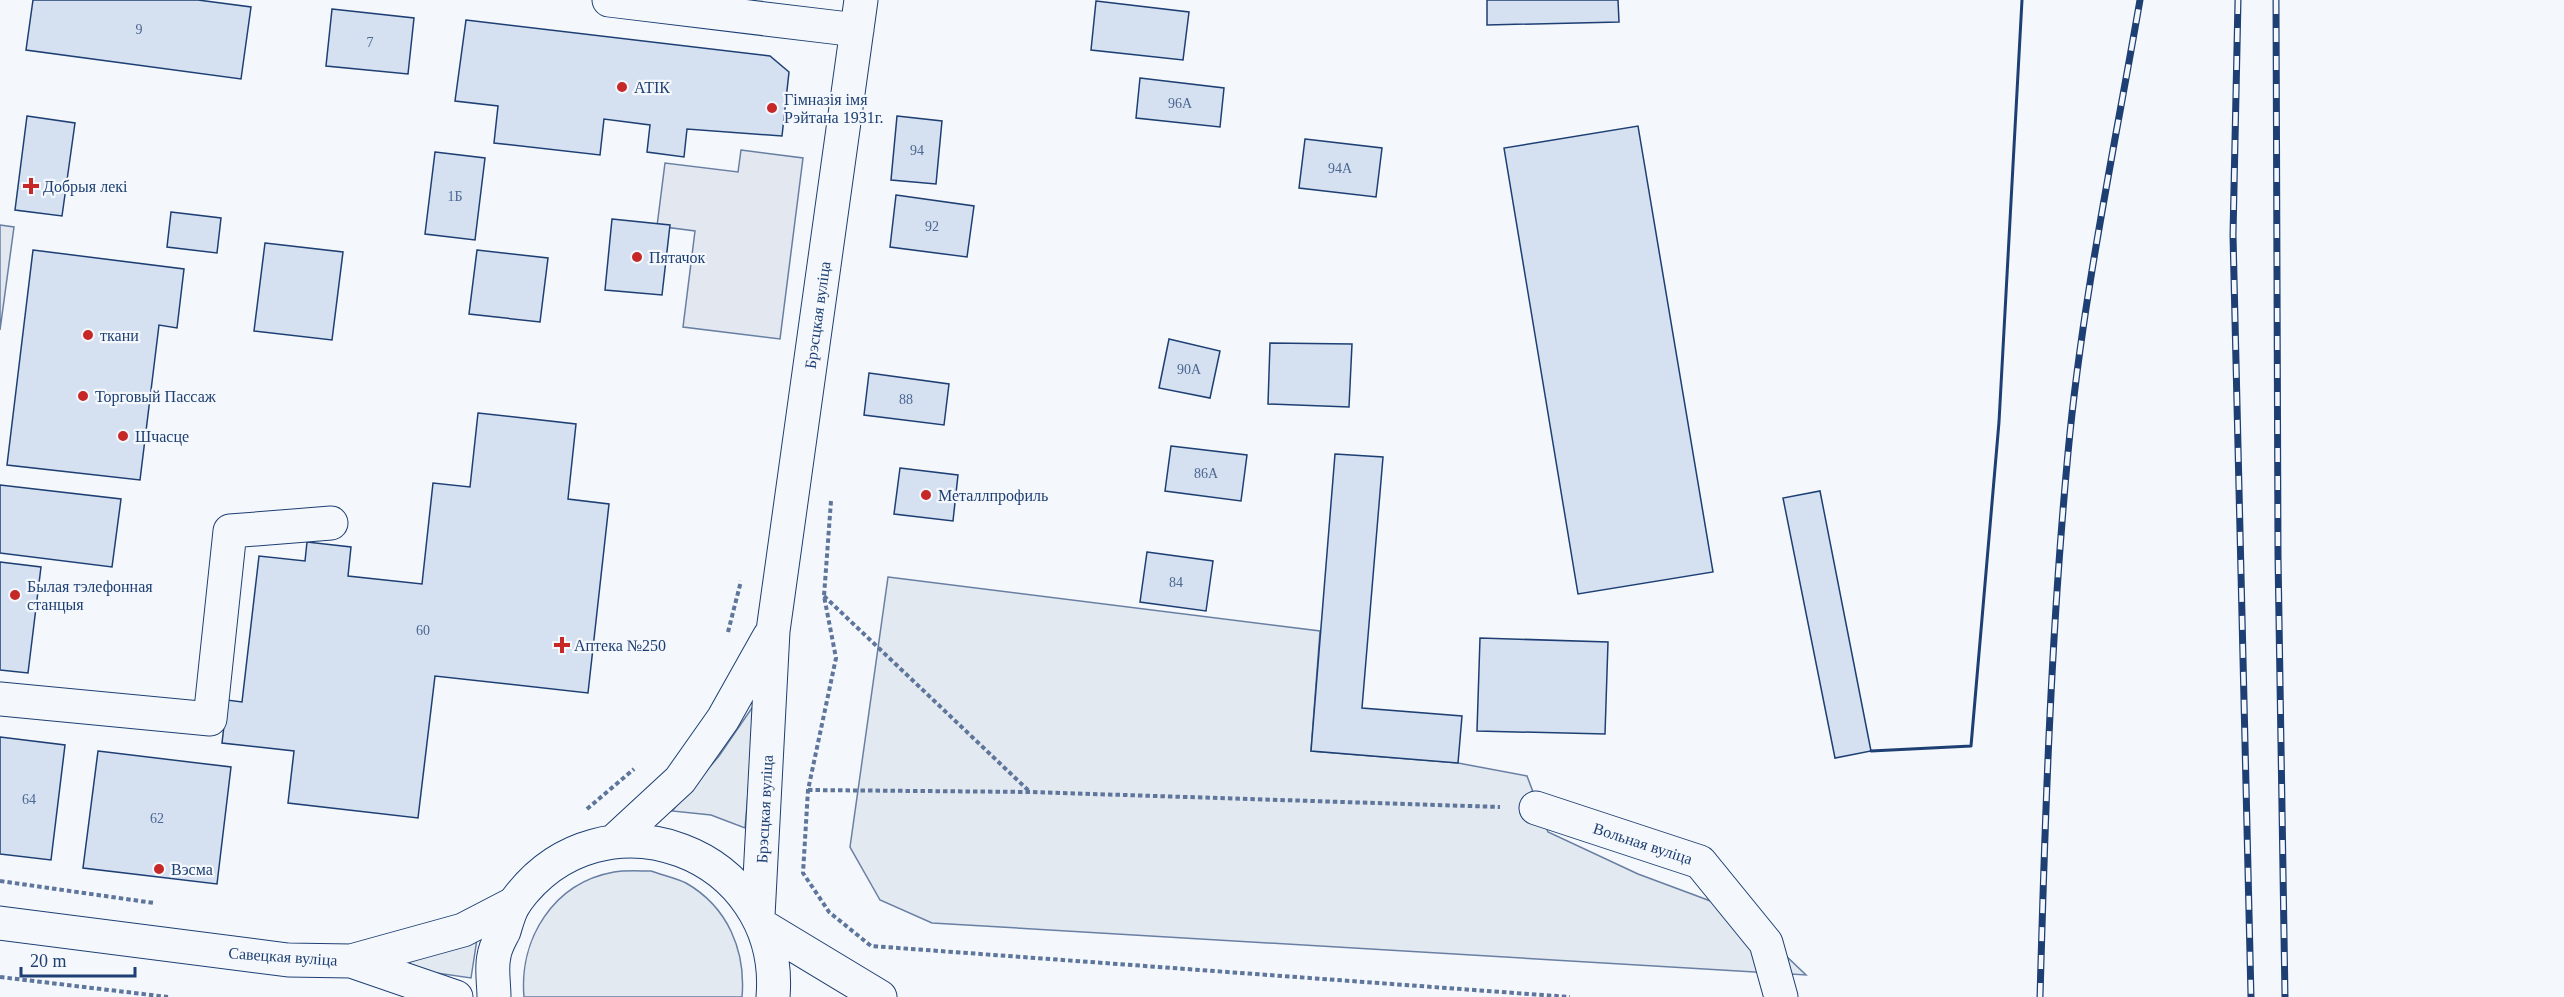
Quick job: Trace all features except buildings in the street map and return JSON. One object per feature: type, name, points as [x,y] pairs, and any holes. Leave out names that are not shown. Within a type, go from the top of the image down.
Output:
[{"type":"main road","points":[[609,0],[859,15]]},
{"type":"main road","name":"Брэсцкая вуліца","points":[[761,921],[773,631],[859,15]]},
{"type":"main road","points":[[0,699],[210,719],[230,531],[331,524]]},
{"type":"main road","name":"Брэсцкая вуліца","points":[[614,841],[680,780],[723,719],[773,631]]},
{"type":"main road","name":"Вольная вуліца","points":[[1536,808],[1700,861],[1766,943],[1781,997]]},
{"type":"main road","points":[[494,997],[493,957],[515,903],[542,873],[576,852],[614,841],[657,842],[698,856],[733,881],[761,921],[772,960],[773,997]]},
{"type":"main road","name":"Савецкая вуліца","points":[[0,923],[288,960],[351,961],[463,930],[515,903]]},
{"type":"main road","points":[[761,921],[880,997]]},
{"type":"main road","name":"Савецкая вуліца","points":[[351,961],[456,997]]},
{"type":"path","points":[[831,495],[824,596],[836,658],[808,790],[802,873],[829,912],[871,946],[1570,997]]},
{"type":"path","points":[[725,641],[742,577]]},
{"type":"path","points":[[824,596],[1030,792]]},
{"type":"path","points":[[584,813],[635,768]]},
{"type":"path","points":[[808,790],[1030,792],[1536,808]]},
{"type":"path","points":[[0,880],[162,904]]},
{"type":"path","points":[[0,977],[168,997]]},
{"type":"shaded area","points":[[741,150],[803,158],[780,339],[683,327],[695,231],[657,226],[665,163],[738,172]]},
{"type":"shaded area","points":[[0,225],[14,227],[0,330]]},
{"type":"shaded area","points":[[888,577],[1320,631],[1311,751],[1458,763],[1527,776],[1548,832],[1638,874],[1740,912],[1806,975],[932,923],[880,900],[850,847]]},
{"type":"shaded area","points":[[756,702],[745,828],[711,815],[672,811],[719,756]]},
{"type":"shaded area","points":[[618,871],[651,871],[686,883],[713,904],[723,917],[737,947],[741,963],[742,997],[524,997],[527,955],[544,917],[557,901],[592,878]]},
{"type":"shaded area","points":[[477,939],[471,978],[395,967]]},
{"type":"railway","points":[[2040,997],[2053,657],[2068,453],[2090,282],[2140,0]]},
{"type":"railway","points":[[2238,0],[2233,235],[2251,997]]},
{"type":"railway","points":[[2276,0],[2278,556],[2285,997]]},
{"type":"wall","points":[[1871,751],[1971,746],[1999,422],[2022,0]]},
{"type":"place","name":"АТІК","points":[[622,87]]},
{"type":"place","name":"Гімназія імя Рэйтана 1931г.","points":[[772,108]]},
{"type":"place","name":"Добрыя лекі","points":[[31,186]]},
{"type":"place","name":"Пятачок","points":[[637,257]]},
{"type":"place","name":"ткани","points":[[88,335]]},
{"type":"place","name":"Торговый Пассаж","points":[[83,396]]},
{"type":"place","name":"Шчасце","points":[[123,436]]},
{"type":"place","name":"Металлпрофиль","points":[[926,495]]},
{"type":"place","name":"Былая тэлефонная станцыя","points":[[15,595]]},
{"type":"place","name":"Аптека №250","points":[[562,645]]},
{"type":"place","name":"Вэсма","points":[[159,869]]}]
